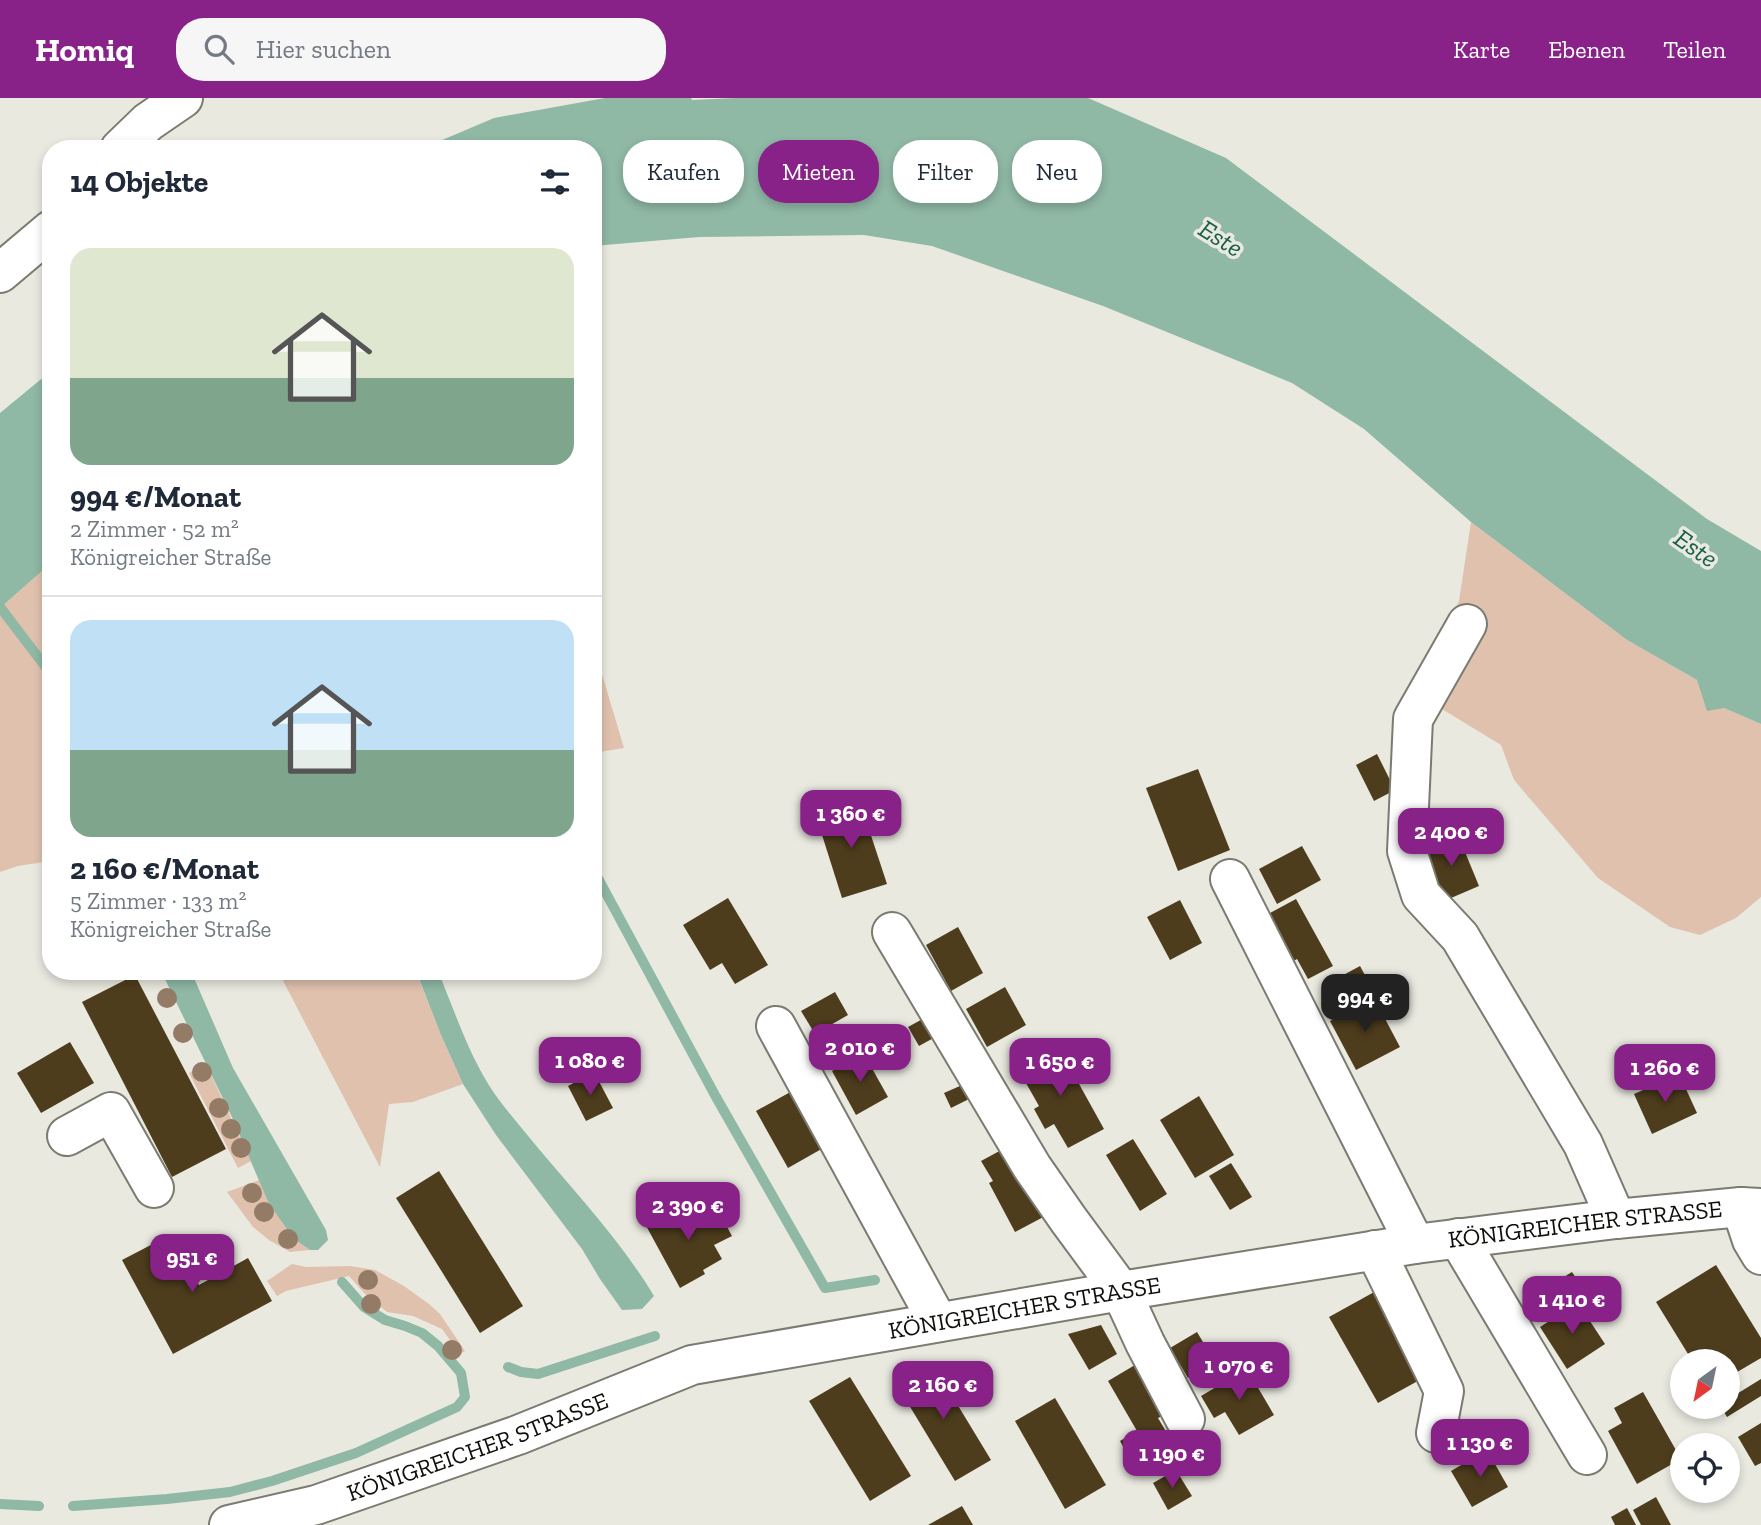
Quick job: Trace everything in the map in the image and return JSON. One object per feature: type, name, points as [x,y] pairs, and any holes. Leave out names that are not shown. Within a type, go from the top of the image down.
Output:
[{"type":"street","points":[[129,140],[148,122],[183,98]]},
{"type":"street","points":[[0,273],[42,238]]},
{"type":"street","points":[[1466,624],[1413,719],[1407,851],[1422,895],[1460,937],[1583,1144],[1616,1219]]},
{"type":"street","points":[[1230,879],[1415,1244]]},
{"type":"street","points":[[892,932],[1032,1167],[1121,1291],[1185,1419]]},
{"type":"street","points":[[776,1026],[938,1322]]},
{"type":"street","points":[[67,1136],[111,1112],[154,1188]]},
{"type":"street","points":[[1751,1208],[1752,1240],[1761,1255]]},
{"type":"street","name":"KÖNIGREICHER STRASSE","points":[[229,1525],[316,1505],[518,1436],[692,1365],[1121,1291],[1415,1244],[1616,1219],[1751,1208]]},
{"type":"street","points":[[1458,1238],[1587,1455]]},
{"type":"street","points":[[1376,1250],[1444,1391],[1436,1433]]},
{"type":"shaded area","points":[[1471,522],[1627,640],[1697,680],[1724,708],[1761,724],[1761,897],[1736,918],[1700,935],[1670,927],[1598,878],[1514,780],[1501,745],[1414,692],[1459,601]]},
{"type":"shaded area","points":[[42,571],[42,862],[0,872],[0,608]]},
{"type":"shaded area","points":[[602,674],[624,748],[602,752]]},
{"type":"shaded area","points":[[283,980],[419,980],[463,1084],[413,1102],[389,1104],[380,1167]]},
{"type":"shaded area","points":[[206,1064],[251,1161],[238,1168],[189,1073]]},
{"type":"shaded area","points":[[259,1180],[269,1204],[294,1239],[310,1250],[290,1252],[269,1240],[253,1227],[227,1192]]},
{"type":"shaded area","points":[[292,1264],[306,1267],[350,1266],[375,1270],[429,1304],[440,1314],[465,1351],[460,1354],[442,1329],[413,1316],[387,1312],[349,1276],[286,1291],[277,1296],[267,1281]]},
{"type":"water","name":"Este","points":[[605,98],[1088,98],[1226,158],[1707,519],[1761,551],[1761,724],[1724,708],[1707,711],[1697,680],[1627,640],[1471,522],[1364,429],[1292,383],[1103,306],[932,246],[864,235],[699,237],[602,245],[602,140],[442,140],[494,118]]},
{"type":"water","points":[[42,378],[42,571],[0,608],[0,413]]},
{"type":"water","points":[[165,980],[195,980],[233,1068],[326,1230],[328,1240],[318,1250],[310,1250],[294,1239],[269,1204],[231,1115]]},
{"type":"water","points":[[420,980],[442,980],[470,1049],[494,1093],[609,1232],[654,1296],[642,1309],[622,1310],[582,1249],[496,1135],[463,1084]]},
{"type":"building","points":[[1377,754],[1395,790],[1374,801],[1356,765]]},
{"type":"building","points":[[1198,769],[1230,850],[1178,871],[1146,788]]},
{"type":"building","points":[[860,802],[887,884],[842,898],[816,816]]},
{"type":"building","points":[[1458,835],[1479,886],[1444,901],[1422,850]]},
{"type":"building","points":[[1302,846],[1321,880],[1277,904],[1259,869]]},
{"type":"building","points":[[728,898],[768,965],[735,984],[722,963],[710,970],[683,925]]},
{"type":"building","points":[[1296,899],[1333,966],[1308,979],[1297,959],[1287,965],[1261,918]]},
{"type":"building","points":[[1180,900],[1202,943],[1170,960],[1147,917]]},
{"type":"building","points":[[958,927],[983,973],[951,991],[926,945]]},
{"type":"building","points":[[1360,966],[1373,990],[1338,1009],[1325,985]]},
{"type":"building","points":[[125,980],[138,980],[226,1149],[172,1177],[82,1002]]},
{"type":"building","points":[[1005,987],[1026,1025],[987,1047],[966,1009]]},
{"type":"building","points":[[835,992],[848,1015],[815,1034],[801,1011]]},
{"type":"building","points":[[1374,998],[1400,1047],[1356,1070],[1330,1021]]},
{"type":"building","points":[[928,1016],[939,1035],[919,1046],[908,1027]]},
{"type":"building","points":[[70,1042],[94,1083],[41,1113],[17,1073]]},
{"type":"building","points":[[1058,1046],[1104,1129],[1068,1148],[1054,1124],[1045,1129],[1034,1109],[1039,1106],[1018,1069]]},
{"type":"building","points":[[864,1054],[888,1097],[856,1115],[832,1071]]},
{"type":"building","points":[[594,1072],[613,1108],[586,1121],[568,1086]]},
{"type":"building","points":[[1679,1074],[1697,1113],[1652,1134],[1634,1094]]},
{"type":"building","points":[[969,1082],[975,1096],[951,1108],[944,1093]]},
{"type":"building","points":[[794,1090],[825,1147],[788,1168],[756,1111]]},
{"type":"building","points":[[1199,1096],[1234,1155],[1195,1178],[1160,1120]]},
{"type":"building","points":[[1133,1139],[1167,1194],[1140,1211],[1106,1155]]},
{"type":"building","points":[[1005,1148],[1049,1214],[1015,1232],[989,1183],[993,1181],[981,1161]]},
{"type":"building","points":[[1231,1163],[1252,1197],[1230,1210],[1209,1176]]},
{"type":"building","points":[[439,1171],[523,1306],[480,1333],[396,1198]]},
{"type":"building","points":[[669,1208],[675,1218],[694,1208],[701,1221],[719,1212],[732,1236],[714,1245],[722,1259],[703,1270],[705,1274],[680,1288],[644,1222]]},
{"type":"building","points":[[172,1234],[199,1285],[248,1258],[272,1301],[173,1354],[122,1260]]},
{"type":"building","points":[[1716,1265],[1761,1338],[1761,1358],[1740,1370],[1740,1349],[1685,1349],[1656,1302]]},
{"type":"building","points":[[1572,1272],[1587,1295],[1552,1316],[1538,1293]]},
{"type":"building","points":[[1376,1291],[1425,1377],[1378,1403],[1329,1317]]},
{"type":"building","points":[[1578,1303],[1605,1344],[1567,1369],[1540,1327]]},
{"type":"building","points":[[1101,1325],[1117,1354],[1089,1370],[1068,1334]]},
{"type":"building","points":[[1197,1332],[1215,1362],[1188,1378],[1170,1348]]},
{"type":"building","points":[[931,1361],[991,1460],[955,1481],[895,1382]]},
{"type":"building","points":[[1140,1362],[1170,1412],[1158,1418],[1173,1443],[1134,1466],[1120,1441],[1137,1431],[1108,1381]]},
{"type":"building","points":[[1247,1369],[1274,1415],[1239,1435],[1225,1412],[1214,1418],[1201,1396]]},
{"type":"building","points":[[850,1377],[911,1476],[870,1501],[809,1401]]},
{"type":"building","points":[[1761,1379],[1761,1396],[1740,1409],[1740,1392]]},
{"type":"building","points":[[1643,1392],[1670,1440],[1670,1465],[1637,1484],[1608,1431],[1622,1423],[1614,1408]]},
{"type":"building","points":[[1055,1398],[1106,1485],[1065,1509],[1015,1421]]},
{"type":"building","points":[[1761,1423],[1761,1463],[1755,1466],[1740,1436]]},
{"type":"building","points":[[1487,1450],[1508,1487],[1472,1507],[1451,1471]]},
{"type":"building","points":[[1176,1470],[1192,1496],[1168,1510],[1153,1483]]},
{"type":"building","points":[[1656,1497],[1671,1525],[1641,1525],[1633,1510]]},
{"type":"building","points":[[962,1506],[973,1525],[928,1525]]},
{"type":"building","points":[[1627,1508],[1636,1525],[1615,1525],[1611,1517]]},
{"type":"waterway","points":[[0,607],[42,662]]},
{"type":"waterway","points":[[602,886],[716,1097],[825,1288],[875,1280]]},
{"type":"waterway","points":[[73,1506],[230,1492],[356,1453],[457,1407],[465,1397],[461,1373],[438,1346],[422,1333],[385,1320],[364,1307],[342,1282]]},
{"type":"waterway","points":[[508,1367],[538,1374],[655,1336]]},
{"type":"waterway","points":[[0,1504],[39,1506]]}]
